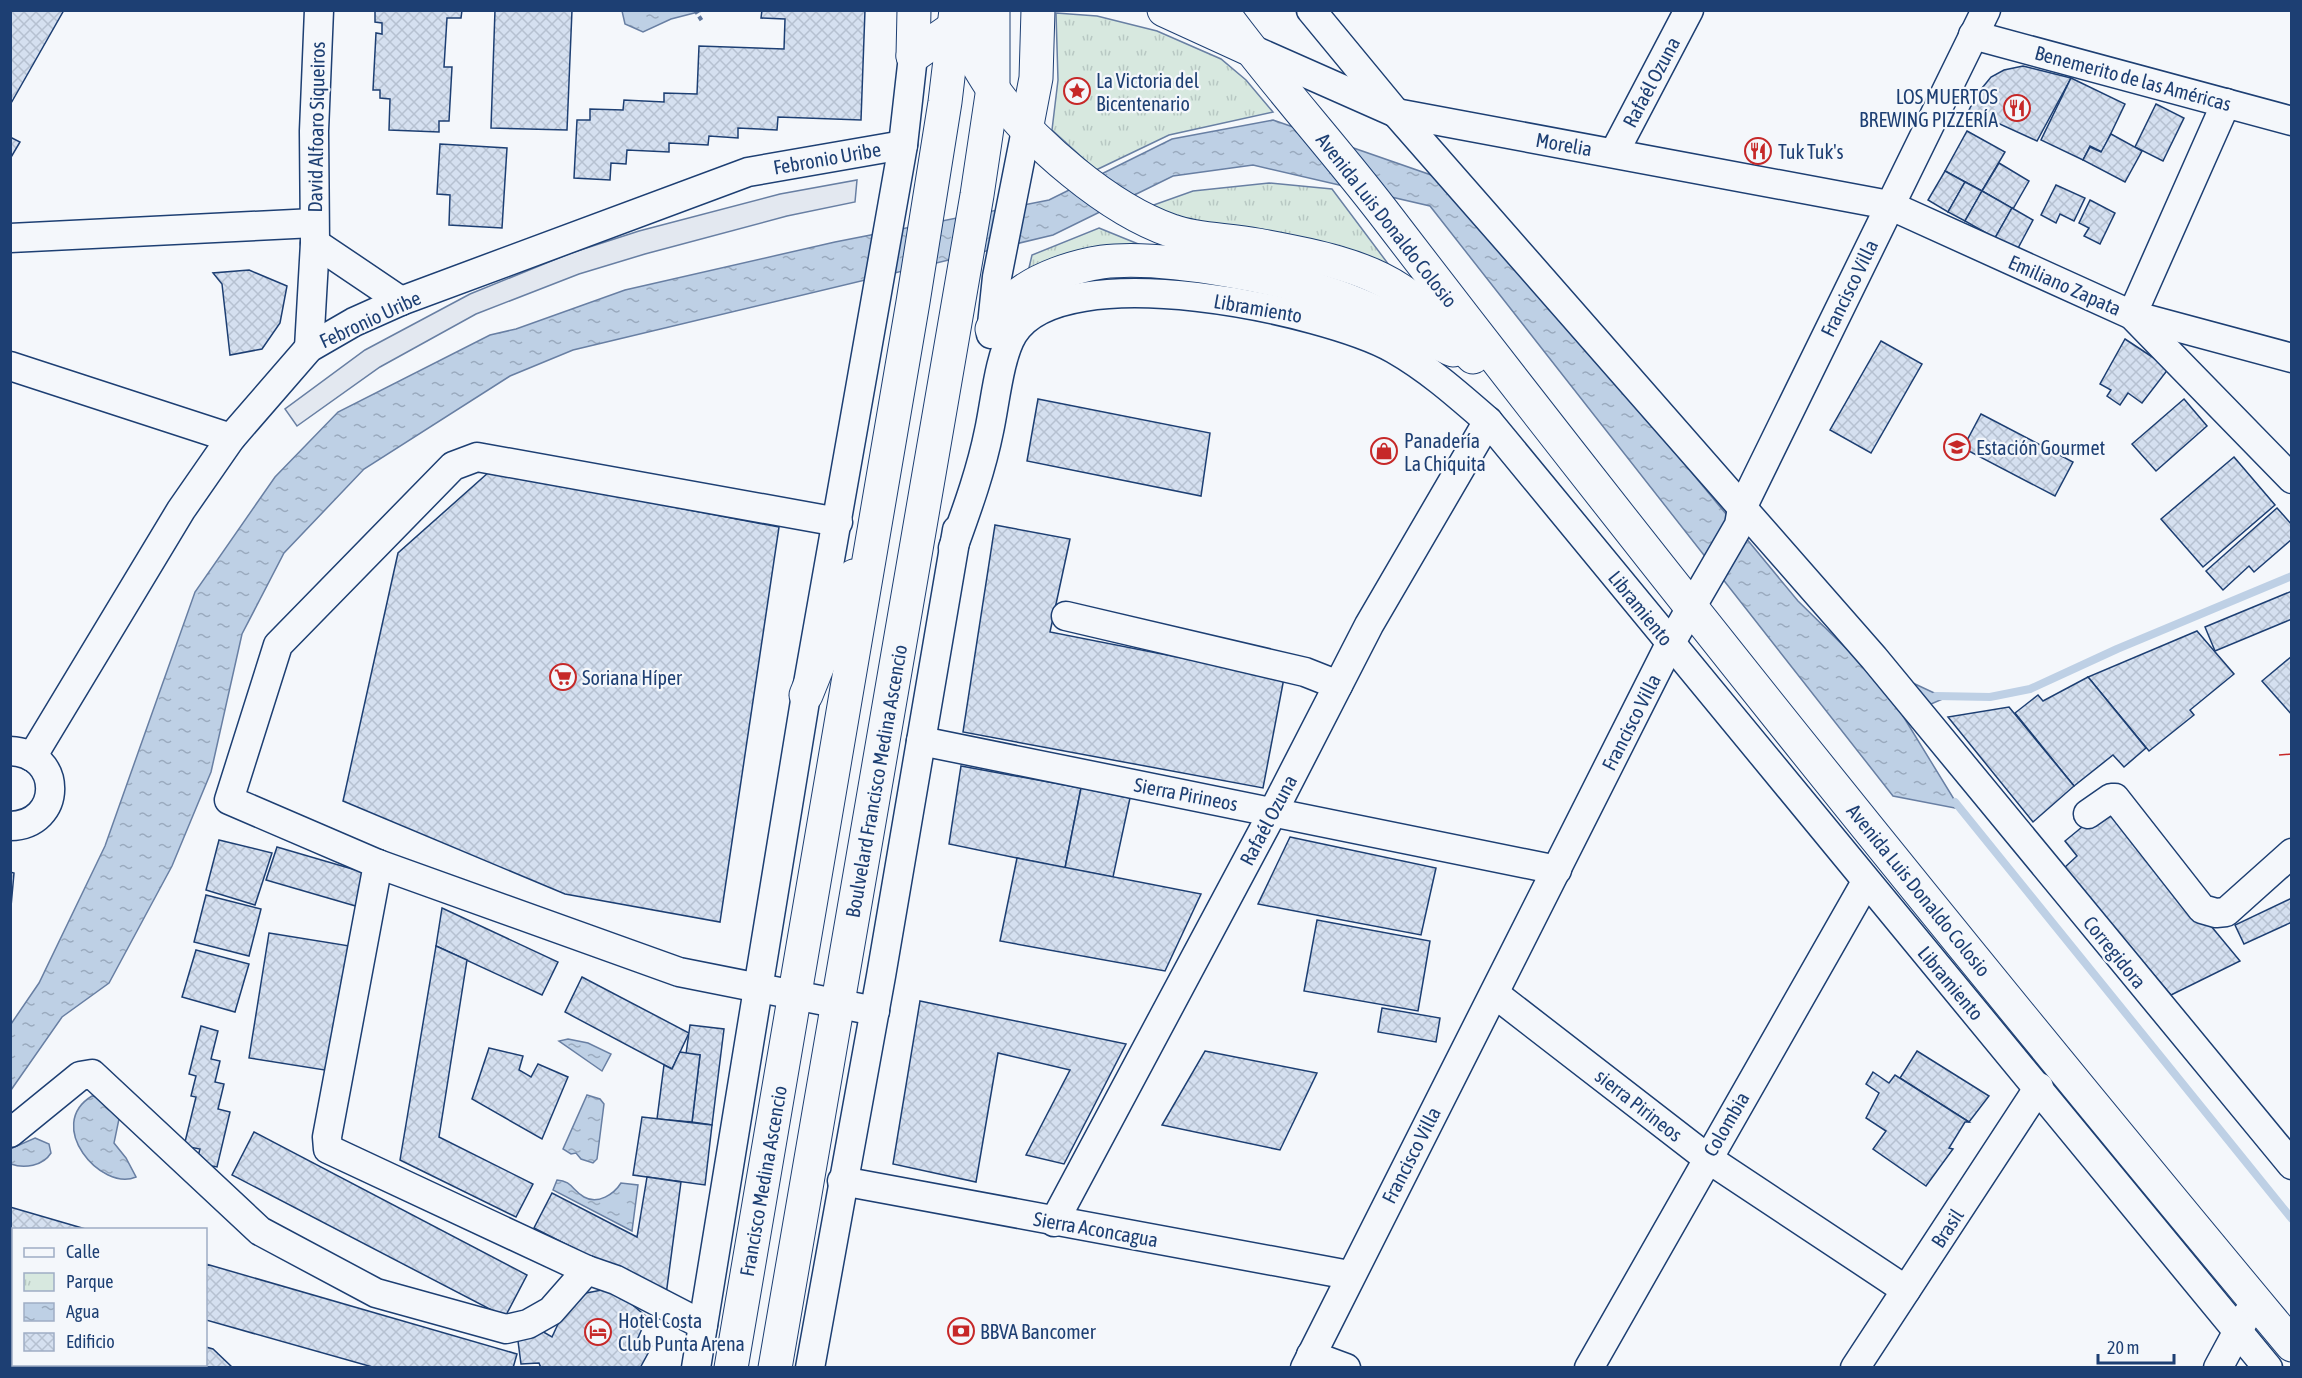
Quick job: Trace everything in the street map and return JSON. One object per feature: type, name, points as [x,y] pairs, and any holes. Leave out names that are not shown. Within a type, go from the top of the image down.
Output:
[{"type":"main road","points":[[913,56],[914,10]]},
{"type":"main road","points":[[913,56],[956,18],[991,10]]},
{"type":"main road","name":"Boulvelard Francisco Medina Ascencio","points":[[775,1368],[943,405],[957,306],[977,195],[993,88],[991,10]]},
{"type":"main road","points":[[1037,138],[1038,10]]},
{"type":"main road","points":[[1164,10],[1249,48]]},
{"type":"main road","name":"Avenida Luis Donaldo Colosio","points":[[1221,10],[1249,48],[1379,207],[1551,431]]},
{"type":"main road","points":[[956,18],[993,88],[1037,138]]},
{"type":"main road","points":[[796,994],[913,303],[956,18]]},
{"type":"main road","name":"Avenida Luis Donaldo Colosio","points":[[1037,138],[1111,200],[1147,221],[1174,232],[1255,244],[1332,262],[1370,275],[1399,289],[1551,431],[1699,593],[1997,988],[2292,1346]]},
{"type":"main road","points":[[992,328],[1017,296],[1043,280],[1101,262],[1195,266],[1304,287],[1353,303],[1478,362]]},
{"type":"main road","points":[[806,695],[878,516]]},
{"type":"main road","name":"Francisco Medina Ascencio","points":[[731,1368],[796,994]]},
{"type":"street","name":"David Alfoaro Siqueiros","points":[[309,348],[315,233],[314,131],[319,10]]},
{"type":"street","name":"Corregidora","points":[[1311,10],[1741,517],[1874,658],[2292,1166]]},
{"type":"street","name":"Rafaél Ozuna","points":[[1614,153],[1689,10]]},
{"type":"street","name":"Benemerito de las Américas","points":[[1980,23],[2226,103],[2292,121]]},
{"type":"street","name":"Francisco Villa","points":[[1308,1361],[1349,1275],[1495,994],[1670,644],[1741,517],[1889,205],[1980,23]]},
{"type":"street","name":"Morelia","points":[[1249,48],[1396,113],[1889,205]]},
{"type":"street","points":[[696,1368],[806,695],[903,145],[913,56]]},
{"type":"street","points":[[2226,103],[2132,315],[2292,358]]},
{"type":"street","points":[[810,1368],[842,1181],[875,1011],[992,328],[997,277],[1015,181],[1037,138]]},
{"type":"street","name":"Febronio Uribe","points":[[21,754],[231,438],[309,348],[354,322],[401,301],[748,172],[903,145]]},
{"type":"street","name":"Emiliano Zapata","points":[[1889,205],[2132,315],[2292,479]]},
{"type":"street","points":[[10,238],[315,233],[401,301]]},
{"type":"street","name":"Libramiento","points":[[953,548],[974,489],[997,387],[1013,333],[1030,317],[1070,299],[1124,292],[1249,305],[1316,319],[1359,333],[1394,349],[1439,378],[1488,421],[1866,882],[2039,1087],[2268,1368]]},
{"type":"street","points":[[10,366],[231,438]]},
{"type":"street","name":"Rafaél Ozuna","points":[[1054,1222],[1273,812],[1369,625],[1488,421]]},
{"type":"street","points":[[838,522],[477,457],[453,466],[278,645],[229,800],[378,864],[679,972],[875,1011]]},
{"type":"street","points":[[1066,616],[1305,672],[1338,685]]},
{"type":"street","name":"Sierra Pirineos","points":[[921,741],[1557,870]]},
{"type":"street","points":[[10,826],[25,824],[36,818],[45,809],[50,798],[48,774],[21,754]]},
{"type":"street","points":[[2088,814],[2111,798],[2115,798],[2202,909],[2216,913],[2226,912],[2292,853]]},
{"type":"street","points":[[378,864],[327,1137],[328,1149],[587,1270],[616,1280],[703,1325]]},
{"type":"street","name":"Colombia","points":[[1589,1368],[1866,882]]},
{"type":"street","points":[[1975,1012],[1997,988]]},
{"type":"street","name":"sierra Pirineos","points":[[1495,994],[1707,1158],[1906,1290]]},
{"type":"street","points":[[10,1133],[80,1076],[92,1074],[260,1231],[376,1293],[506,1329],[528,1324],[550,1311],[587,1270]]},
{"type":"street","name":"Brasil","points":[[1855,1368],[2039,1087]]},
{"type":"street","name":"Sierra Aconcagua","points":[[842,1181],[1349,1275]]},
{"type":"street","points":[[2218,1368],[2254,1301]]},
{"type":"street","points":[[1308,1361],[1346,1368]]},
{"type":"path","points":[[696,12],[702,21]]},
{"type":"green space","points":[[1056,13],[1097,16],[1157,31],[1221,59],[1246,80],[1273,112],[1169,135],[1096,170],[1052,130],[1058,80]]},
{"type":"green space","points":[[1269,183],[1332,189],[1392,269],[1217,231],[1148,207],[1193,191]]},
{"type":"green space","points":[[1099,228],[1158,252],[1027,276],[1032,255]]},
{"type":"shaded area","points":[[857,180],[855,202],[787,216],[645,254],[579,274],[476,314],[380,367],[297,426],[285,409],[365,350],[470,294],[571,253],[639,231],[780,194]]},
{"type":"water","points":[[622,10],[702,11],[671,19],[643,32],[625,24]]},
{"type":"water","points":[[1273,120],[1457,184],[1506,248],[1798,601],[1853,655],[1945,698],[1903,716],[1960,809],[1893,796],[1430,206],[1253,165],[1173,176],[1053,235],[573,350],[510,376],[364,469],[284,553],[242,634],[211,772],[172,866],[109,983],[62,1017],[11,1090],[11,1024],[39,983],[105,846],[195,592],[275,477],[338,412],[490,335],[516,329],[625,290],[835,242],[1049,200],[1172,139]]},
{"type":"water","points":[[568,1039],[588,1043],[611,1054],[602,1071],[559,1041]]},
{"type":"water","points":[[587,1095],[600,1099],[604,1104],[597,1159],[593,1163],[581,1159],[576,1153],[571,1154],[563,1149]]},
{"type":"water","points":[[92,1096],[105,1099],[119,1119],[114,1143],[126,1158],[136,1177],[122,1179],[108,1175],[94,1166],[83,1153],[76,1138],[74,1123],[79,1108]]},
{"type":"water","points":[[35,1138],[49,1144],[51,1153],[48,1157],[33,1165],[11,1164],[10,1149]]},
{"type":"water","points":[[557,1180],[569,1184],[584,1197],[595,1200],[610,1194],[621,1183],[638,1185],[632,1231],[553,1190]]},
{"type":"building","points":[[10,10],[64,10],[10,105]]},
{"type":"building","points":[[375,10],[462,10],[461,18],[447,18],[444,67],[452,67],[449,121],[439,121],[439,132],[389,130],[390,99],[380,98],[380,90],[373,90],[376,33],[382,34],[382,23],[375,22]]},
{"type":"building","points":[[495,10],[572,10],[567,130],[491,128]]},
{"type":"building","points":[[762,10],[865,10],[861,120],[778,117],[777,130],[738,128],[738,138],[709,136],[708,145],[669,143],[669,152],[627,150],[626,164],[611,163],[610,180],[574,178],[577,120],[590,120],[590,109],[623,110],[624,100],[664,102],[664,93],[697,94],[699,46],[784,49],[785,19],[761,18]]},
{"type":"building","points":[[2023,66],[2071,78],[2037,141],[1969,110],[1978,93],[1991,77],[2004,70]]},
{"type":"building","points":[[2071,78],[2125,104],[2102,152],[2090,146],[2083,160],[2041,140]]},
{"type":"building","points":[[2156,104],[2184,118],[2163,161],[2135,147]]},
{"type":"building","points":[[1967,131],[2005,152],[1982,191],[1945,171]]},
{"type":"building","points":[[2111,134],[2142,151],[2125,182],[2083,160],[2090,147],[2101,152]]},
{"type":"building","points":[[10,137],[20,142],[10,159]]},
{"type":"building","points":[[440,144],[507,148],[502,228],[449,225],[450,195],[437,194]]},
{"type":"building","points":[[1999,163],[2029,181],[2013,209],[1982,191]]},
{"type":"building","points":[[1945,171],[1965,182],[1948,212],[1928,200]]},
{"type":"building","points":[[1965,182],[1982,191],[1965,221],[1948,212]]},
{"type":"building","points":[[2056,185],[2085,198],[2074,221],[2060,214],[2056,223],[2041,215]]},
{"type":"building","points":[[1982,191],[2012,208],[1995,238],[1965,221]]},
{"type":"building","points":[[2090,200],[2115,213],[2100,244],[2084,236],[2089,228],[2079,223]]},
{"type":"building","points":[[2012,208],[2033,220],[2017,250],[1995,238]]},
{"type":"building","points":[[249,270],[287,286],[280,323],[262,349],[230,355],[222,284],[213,273]]},
{"type":"building","points":[[2125,339],[2169,368],[2142,403],[2128,393],[2120,405],[2107,396],[2111,390],[2100,384]]},
{"type":"building","points":[[1881,341],[1922,364],[1871,453],[1830,430]]},
{"type":"building","points":[[1038,399],[1210,433],[1201,496],[1027,461]]},
{"type":"building","points":[[2184,399],[2207,426],[2156,471],[2132,444]]},
{"type":"building","points":[[1981,414],[2073,462],[2055,496],[1963,448]]},
{"type":"building","points":[[2234,457],[2275,505],[2203,567],[2161,519]]},
{"type":"building","name":"Soriana Híper","points":[[489,472],[779,527],[720,922],[565,894],[343,801],[398,553]]},
{"type":"building","points":[[2277,508],[2292,525],[2292,539],[2254,572],[2249,566],[2223,590],[2206,571]]},
{"type":"building","points":[[995,525],[1070,539],[1050,632],[1284,678],[1263,788],[963,732]]},
{"type":"building","points":[[2292,591],[2292,619],[2215,651],[2205,627]]},
{"type":"building","points":[[2197,631],[2234,674],[2190,710],[2194,715],[2149,751],[2088,677]]},
{"type":"building","points":[[2292,656],[2292,715],[2262,681]]},
{"type":"building","points":[[2088,677],[2146,748],[2124,767],[2113,755],[2074,786],[2015,713],[2038,695],[2043,701]]},
{"type":"building","points":[[2009,707],[2074,786],[2033,822],[1948,717]]},
{"type":"building","points":[[961,766],[1081,788],[1065,868],[949,844]]},
{"type":"building","points":[[1081,788],[1130,798],[1113,877],[1065,868]]},
{"type":"building","points":[[2110,804],[2240,961],[2171,995],[2064,868],[2077,856],[2065,841]]},
{"type":"building","points":[[1290,837],[1436,868],[1421,935],[1258,904]]},
{"type":"building","points":[[219,840],[272,853],[255,905],[206,890]]},
{"type":"building","points":[[277,847],[366,873],[359,907],[266,880]]},
{"type":"building","points":[[1017,858],[1201,894],[1165,971],[1000,941]]},
{"type":"building","points":[[10,872],[14,873],[10,918]]},
{"type":"building","points":[[206,895],[261,909],[249,956],[194,942]]},
{"type":"building","points":[[2292,898],[2292,922],[2244,944],[2235,925]]},
{"type":"building","points":[[442,908],[558,962],[542,995],[436,946]]},
{"type":"building","points":[[1317,920],[1430,941],[1418,1011],[1304,991]]},
{"type":"building","points":[[269,933],[356,947],[337,1072],[249,1058]]},
{"type":"building","points":[[436,946],[467,960],[439,1137],[533,1184],[516,1217],[400,1160]]},
{"type":"building","points":[[196,950],[249,964],[235,1012],[182,997]]},
{"type":"building","points":[[582,977],[689,1033],[672,1069],[565,1012]]},
{"type":"building","points":[[920,1001],[1126,1044],[1064,1164],[1026,1155],[1070,1070],[998,1053],[976,1182],[893,1164]]},
{"type":"building","points":[[1382,1008],[1440,1018],[1436,1042],[1378,1032]]},
{"type":"building","points":[[690,1025],[724,1029],[712,1125],[692,1122],[700,1055],[686,1054]]},
{"type":"building","points":[[201,1026],[218,1031],[211,1059],[220,1061],[215,1082],[224,1084],[218,1109],[230,1112],[217,1167],[196,1163],[200,1149],[184,1146],[196,1097],[191,1096],[196,1076],[189,1074]]},
{"type":"building","points":[[489,1048],[523,1056],[519,1070],[531,1077],[538,1064],[568,1077],[542,1139],[472,1099]]},
{"type":"building","points":[[1205,1051],[1317,1073],[1280,1150],[1162,1125]]},
{"type":"building","points":[[1917,1051],[1989,1096],[1969,1122],[1900,1078]]},
{"type":"building","points":[[680,1052],[700,1055],[692,1122],[657,1119],[664,1065],[672,1069]]},
{"type":"building","points":[[1873,1072],[1889,1083],[1895,1075],[1969,1122],[1965,1122],[1949,1148],[1953,1149],[1926,1186],[1873,1149],[1886,1131],[1866,1118],[1879,1093],[1866,1084]]},
{"type":"building","points":[[642,1117],[712,1125],[705,1185],[633,1175]]},
{"type":"building","points":[[254,1132],[527,1275],[505,1317],[232,1175]]},
{"type":"building","points":[[647,1177],[681,1182],[666,1295],[534,1228],[552,1193],[637,1237]]},
{"type":"building","points":[[10,1207],[82,1228],[12,1228],[12,1266],[10,1265]]},
{"type":"building","points":[[207,1264],[517,1354],[513,1368],[376,1368],[207,1320]]},
{"type":"building","name":"Hotel Costa Club Punta Arena","points":[[612,1288],[647,1317],[638,1338],[652,1346],[640,1368],[541,1368],[539,1363],[521,1364],[518,1341],[533,1326],[552,1337],[571,1296]]},
{"type":"building","points":[[10,1293],[12,1294],[12,1366],[207,1366],[207,1347],[213,1349],[233,1368],[10,1368]]},
{"type":"waterway","points":[[1936,696],[1990,697],[2030,689],[2117,649],[2292,576]]},
{"type":"waterway","points":[[1955,802],[2292,1219]]},
{"type":"power","points":[[2279,755],[2292,754]]},
{"type":"place","name":"La Victoria del Bicentenario","points":[[1077,91]]},
{"type":"place","name":"LOS MUERTOS BREWING PIZZERÍA","points":[[2017,108]]},
{"type":"place","name":"Tuk Tuk's","points":[[1758,151]]},
{"type":"place","name":"Estación Gourmet","points":[[1957,447]]},
{"type":"place","name":"Panadería La Chiquita","points":[[1384,451]]},
{"type":"place","name":"Soriana Híper","points":[[563,677]]},
{"type":"place","name":"BBVA Bancomer","points":[[961,1331]]},
{"type":"place","name":"Hotel Costa Club Punta Arena","points":[[598,1332]]}]
